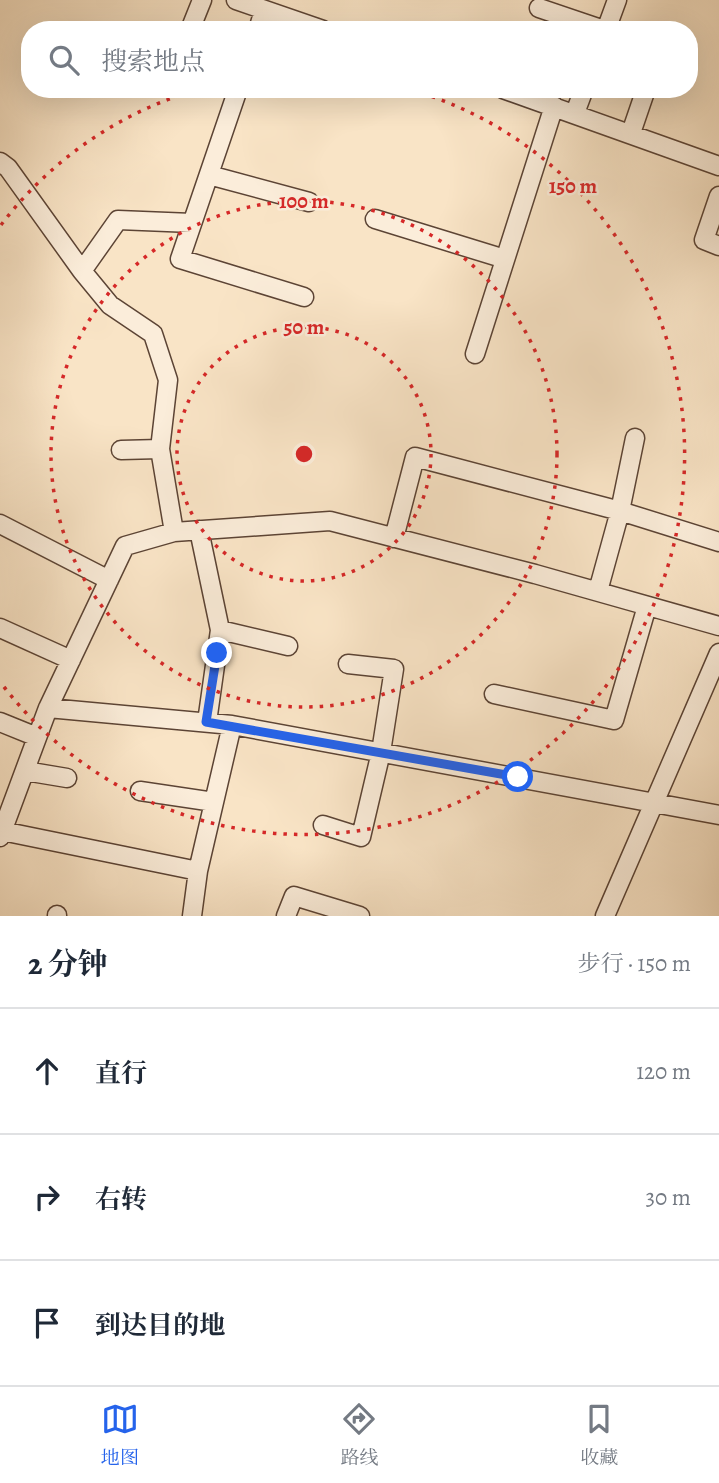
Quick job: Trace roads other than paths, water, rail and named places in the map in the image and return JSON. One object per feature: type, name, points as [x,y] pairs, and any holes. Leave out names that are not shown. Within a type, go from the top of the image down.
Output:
[{"type":"street","points":[[194,21],[202,0]]},
{"type":"street","points":[[236,0],[296,21]]},
{"type":"street","points":[[609,21],[617,0]]},
{"type":"street","points":[[539,8],[578,21]]},
{"type":"street","points":[[261,21],[264,10]]},
{"type":"street","points":[[235,98],[180,260],[304,297]]},
{"type":"street","points":[[530,98],[719,166]]},
{"type":"street","points":[[575,113],[580,98]]},
{"type":"street","points":[[631,134],[643,98]]},
{"type":"street","points":[[475,354],[554,106]]},
{"type":"street","points":[[0,162],[8,168],[82,271],[110,305],[153,334],[168,380],[160,449],[174,531]]},
{"type":"street","points":[[209,175],[309,202]]},
{"type":"street","points":[[719,197],[704,240],[719,246]]},
{"type":"street","points":[[375,219],[505,259]]},
{"type":"street","points":[[82,271],[118,220],[192,223]]},
{"type":"street","points":[[598,592],[620,512],[635,438]]},
{"type":"street","points":[[121,450],[160,449]]},
{"type":"street","points":[[394,538],[415,457],[620,512],[719,542]]},
{"type":"street","points":[[198,871],[1,834],[48,708],[125,546],[174,531],[330,521],[719,626]]},
{"type":"street","points":[[0,524],[109,580]]},
{"type":"street","points":[[199,530],[220,629],[206,722]]},
{"type":"street","points":[[494,694],[614,720],[647,606]]},
{"type":"street","points":[[0,628],[71,660]]},
{"type":"street","points":[[220,629],[288,646]]},
{"type":"street","points":[[605,916],[719,653]]},
{"type":"street","points":[[323,825],[361,837],[381,752],[394,669],[348,664]]},
{"type":"street","points":[[48,708],[232,725],[719,815]]},
{"type":"street","points":[[0,722],[37,737]]},
{"type":"street","points":[[192,916],[198,871],[232,725]]},
{"type":"street","points":[[24,771],[67,778]]},
{"type":"street","points":[[140,791],[214,802]]},
{"type":"street","points":[[286,916],[294,896],[360,916]]}]
